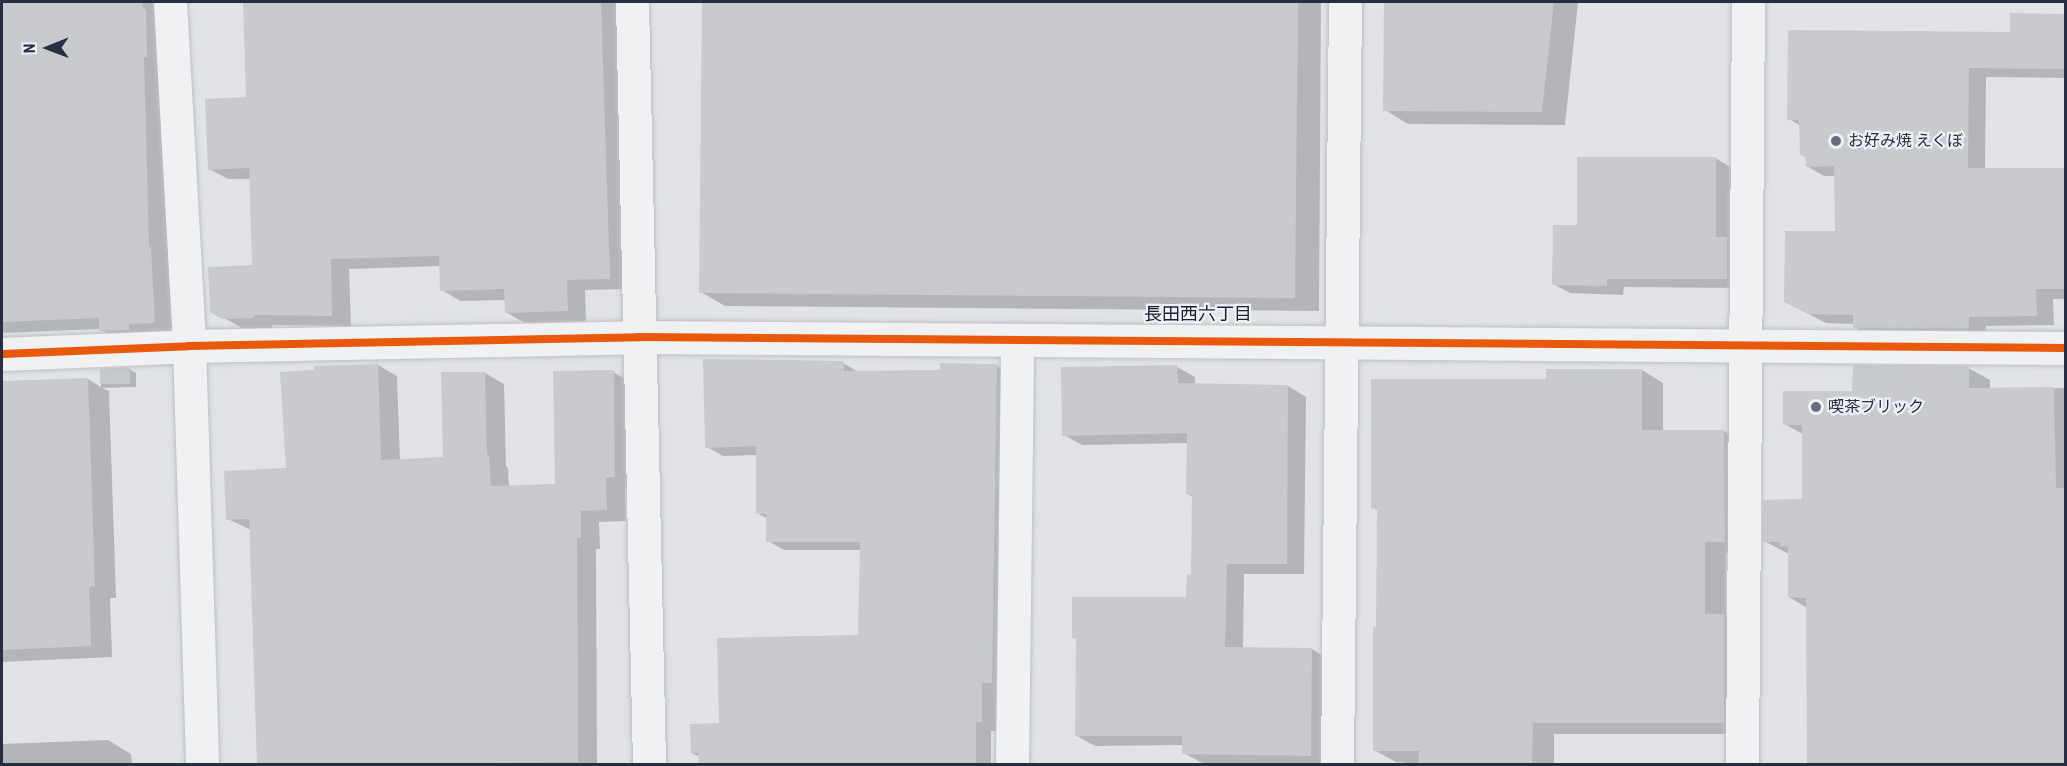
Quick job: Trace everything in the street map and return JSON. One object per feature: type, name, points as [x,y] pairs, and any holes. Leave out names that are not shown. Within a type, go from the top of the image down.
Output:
[{"type":"street","points":[[170,2],[189,346],[202,765]]},
{"type":"street","points":[[632,2],[649,765]]},
{"type":"street","points":[[1337,765],[1345,2]]},
{"type":"street","points":[[1742,765],[1748,2]]},
{"type":"street","points":[[2,354],[189,346],[639,337],[1017,342],[1340,342],[2066,348]]},
{"type":"street","points":[[1012,765],[1017,342]]},
{"type":"building","points":[[2,2],[142,2],[143,9],[146,9],[147,57],[144,57],[149,247],[151,247],[155,323],[129,324],[129,330],[99,331],[99,318],[2,322]]},
{"type":"building","points":[[243,2],[601,2],[610,279],[567,280],[568,311],[505,313],[504,289],[440,291],[439,256],[331,259],[332,316],[254,315],[254,318],[222,319],[210,312],[208,267],[252,265],[249,168],[208,170],[205,99],[246,97]]},
{"type":"building","points":[[702,2],[1298,2],[1295,298],[699,293]]},
{"type":"building","points":[[1384,2],[1554,2],[1542,112],[1383,111]]},
{"type":"building","points":[[2010,13],[2066,14],[2066,69],[1969,68],[1968,168],[2066,168],[2066,289],[2036,289],[2037,316],[1969,317],[1969,328],[1853,328],[1853,315],[1808,314],[1784,302],[1785,231],[1835,231],[1834,166],[1806,167],[1805,155],[1800,155],[1799,120],[1787,120],[1788,30],[2010,32]]},
{"type":"building","points":[[1577,157],[1716,157],[1716,237],[1727,237],[1727,279],[1607,279],[1607,286],[1552,285],[1553,225],[1577,225]]},
{"type":"building","points":[[703,359],[843,361],[844,371],[940,370],[940,363],[997,364],[992,683],[982,683],[982,722],[976,722],[976,765],[699,765],[698,753],[691,753],[690,724],[719,723],[717,638],[858,635],[860,542],[766,542],[766,514],[756,514],[756,446],[705,448]]},
{"type":"building","points":[[378,364],[381,460],[443,457],[441,372],[485,372],[487,455],[489,455],[491,486],[555,484],[553,371],[614,370],[615,477],[606,478],[607,510],[581,511],[581,538],[577,538],[578,762],[257,765],[249,519],[226,520],[224,471],[286,468],[280,372],[314,370],[314,366]]},
{"type":"building","points":[[1177,365],[1178,383],[1288,385],[1287,564],[1227,564],[1225,647],[1312,648],[1311,756],[1182,754],[1182,736],[1075,736],[1076,638],[1072,638],[1072,597],[1186,597],[1187,574],[1191,575],[1192,494],[1186,494],[1187,433],[1062,436],[1061,367]]},
{"type":"building","points":[[1853,365],[1969,366],[1969,388],[2054,387],[2056,488],[2066,488],[2066,765],[1807,765],[1806,598],[1788,597],[1788,546],[1780,547],[1780,542],[1762,542],[1763,500],[1802,499],[1802,425],[1783,425],[1783,391],[1852,391]]},
{"type":"building","points":[[129,367],[130,384],[100,384],[100,369]]},
{"type":"building","points":[[1546,369],[1642,369],[1642,430],[1724,430],[1725,542],[1705,542],[1705,614],[1724,614],[1724,723],[1533,723],[1532,765],[1418,765],[1419,751],[1373,751],[1373,627],[1376,627],[1377,509],[1371,508],[1371,379],[1546,379]]},
{"type":"building","points":[[88,378],[95,586],[89,587],[91,646],[2,650],[2,381]]},
{"type":"cycle path","points":[[2,354],[189,346],[639,337],[2066,348]]},
{"type":"place","name":"お好み焼 えくぼ","points":[[1836,141]]},
{"type":"place","name":"喫茶ブリック","points":[[1816,407]]},
{"type":"district","name":"長田西六丁目","points":[[1198,314]]}]
